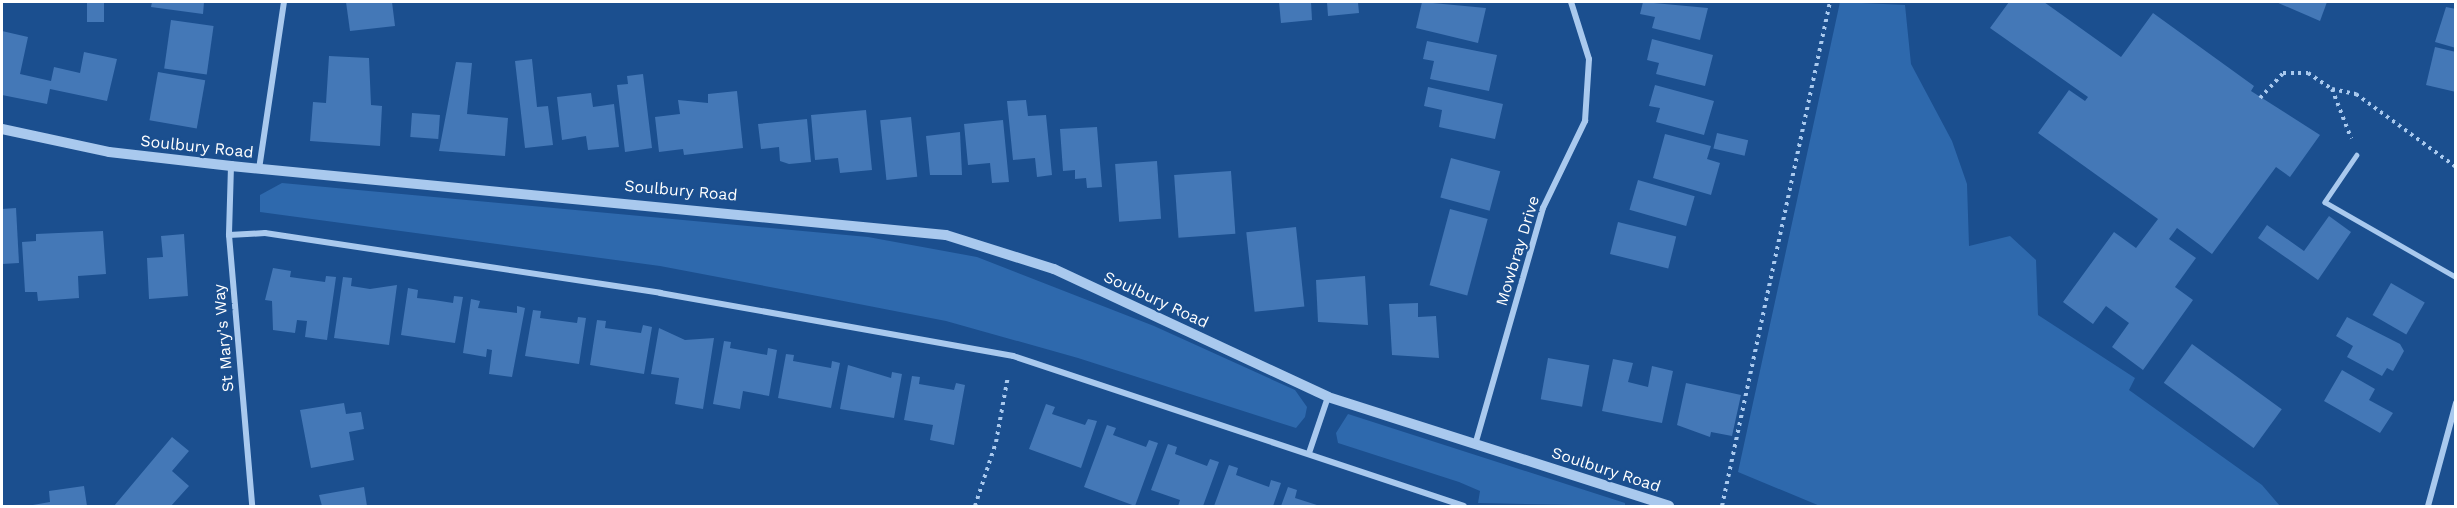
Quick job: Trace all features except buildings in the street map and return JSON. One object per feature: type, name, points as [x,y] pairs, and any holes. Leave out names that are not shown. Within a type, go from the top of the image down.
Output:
[{"type":"street","points":[[260,169],[284,2]]},
{"type":"street","name":"Mowbray Drive","points":[[1475,445],[1543,208],[1585,121],[1589,59],[1571,2]]},
{"type":"street","name":"Soulbury Road","points":[[2,129],[109,152],[231,166],[946,235],[1054,268],[1328,397],[1669,507]]},
{"type":"street","name":"St Mary's Way","points":[[231,166],[229,235],[252,507]]},
{"type":"street","points":[[229,235],[265,233],[660,292],[1013,356],[1309,453],[1464,507]]},
{"type":"street","points":[[1309,453],[1328,397]]},
{"type":"street","points":[[2428,507],[2456,404]]},
{"type":"lane","points":[[2357,155],[2325,202],[2456,277]]},
{"type":"path","points":[[1722,507],[1830,2]]},
{"type":"path","points":[[2260,98],[2273,79],[2296,70],[2332,89],[2356,94],[2456,166]]},
{"type":"path","points":[[2332,89],[2357,155]]},
{"type":"path","points":[[975,507],[996,442],[1013,356]]},
{"type":"shaded area","points":[[1840,2],[1905,5],[1911,64],[1952,141],[1967,184],[1969,246],[2010,236],[2036,260],[2038,315],[2135,378],[2129,390],[2262,485],[2280,506],[1820,506],[1738,472]]},
{"type":"shaded area","points":[[282,183],[868,237],[977,257],[1154,326],[1295,390],[1307,407],[1305,417],[1296,428],[1078,358],[946,321],[660,266],[260,212],[260,195]]},
{"type":"shaded area","points":[[1348,414],[1625,503],[1625,506],[1478,503],[1480,491],[1459,482],[1338,443],[1336,433]]}]
